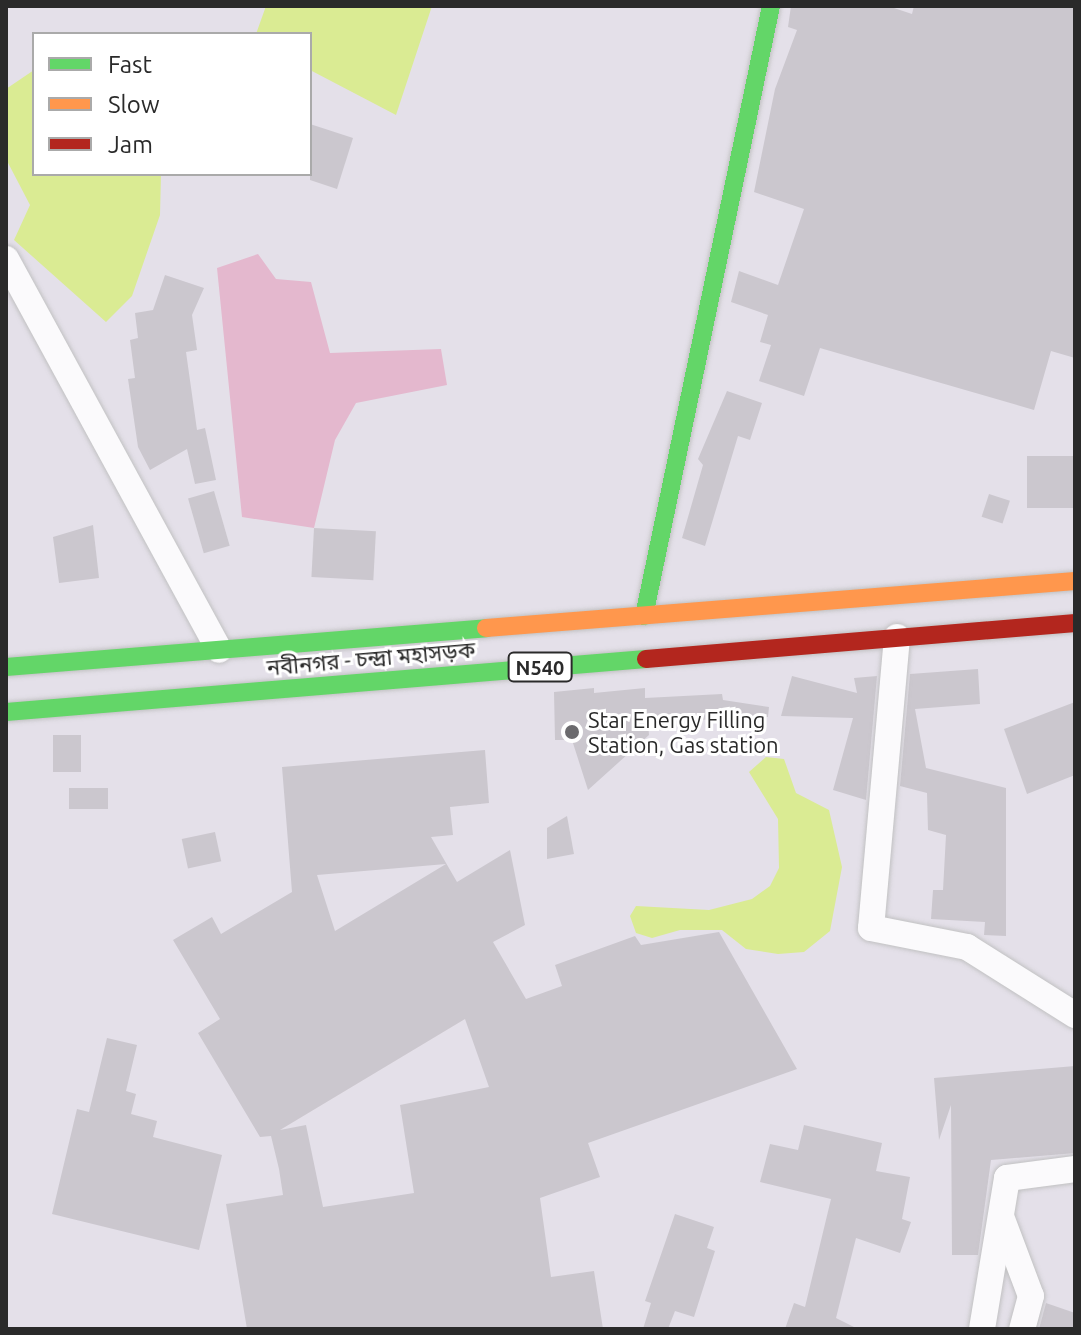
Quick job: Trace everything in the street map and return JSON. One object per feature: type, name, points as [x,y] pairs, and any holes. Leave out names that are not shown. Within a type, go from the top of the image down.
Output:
[{"type":"main road","points":[[644,616],[771,6]]},
{"type":"main road","name":"নবীনগর - চন্দ্রা মহাসড়ক","points":[[6,667],[1075,581]]},
{"type":"main road","name":"নবীনগর - চন্দ্রা মহাসড়ক","points":[[6,712],[1075,623]]},
{"type":"street","points":[[6,259],[219,650]]},
{"type":"street","points":[[897,637],[871,928],[967,947],[1075,1015]]},
{"type":"street","points":[[982,1329],[1007,1178],[1075,1169]]},
{"type":"street","points":[[1001,1216],[1031,1296],[1022,1329]]},
{"type":"shaded area","points":[[266,6],[432,6],[396,115],[312,71],[312,32],[257,32]]},
{"type":"shaded area","points":[[32,71],[32,176],[161,176],[160,215],[132,296],[106,322],[14,240],[30,205],[6,159],[6,89]]},
{"type":"shaded area","points":[[258,254],[276,279],[311,282],[330,353],[441,349],[447,385],[356,403],[335,440],[314,528],[242,517],[217,268]]},
{"type":"shaded area","points":[[766,757],[784,759],[796,793],[829,810],[842,867],[830,931],[804,952],[778,954],[746,949],[722,930],[680,930],[652,938],[636,933],[630,916],[636,906],[709,910],[752,899],[770,886],[779,868],[778,819],[749,772]]},
{"type":"building","points":[[791,6],[888,6],[912,14],[914,6],[1075,6],[1075,358],[1051,351],[1034,410],[820,348],[804,396],[759,381],[771,345],[760,342],[768,315],[731,302],[739,271],[778,285],[804,209],[754,192],[775,89],[797,30],[788,27]]},
{"type":"building","points":[[312,125],[353,138],[337,189],[310,180]]},
{"type":"building","points":[[165,275],[204,288],[192,315],[197,350],[186,352],[197,430],[205,428],[216,480],[195,484],[187,449],[150,470],[138,447],[128,379],[135,378],[130,340],[138,338],[135,313],[153,310]]},
{"type":"building","points":[[727,391],[762,403],[750,440],[738,436],[705,546],[682,538],[703,465],[698,459]]},
{"type":"building","points":[[1027,456],[1075,456],[1075,508],[1027,508]]},
{"type":"building","points":[[214,491],[230,546],[204,553],[188,498]]},
{"type":"building","points":[[989,494],[1010,501],[1003,524],[982,517]]},
{"type":"building","points":[[93,525],[99,578],[59,583],[53,537]]},
{"type":"building","points":[[314,528],[376,531],[373,580],[311,577]]},
{"type":"building","points":[[978,669],[980,704],[915,709],[926,768],[1006,788],[1006,936],[984,935],[985,922],[931,919],[933,890],[943,890],[946,835],[928,830],[927,793],[900,786],[910,674]]},
{"type":"building","points":[[792,676],[857,693],[854,678],[877,676],[866,800],[833,790],[853,718],[781,716]]},
{"type":"building","points":[[594,688],[594,693],[645,688],[645,698],[722,694],[723,700],[769,707],[768,717],[648,722],[649,735],[588,790],[572,740],[555,740],[554,692]]},
{"type":"building","points":[[1075,702],[1075,775],[1027,794],[1004,729]]},
{"type":"building","points":[[53,735],[81,735],[81,772],[53,772]]},
{"type":"building","points":[[485,750],[489,803],[450,807],[453,835],[431,837],[457,882],[510,850],[525,925],[493,942],[526,999],[562,986],[555,965],[635,936],[641,945],[719,932],[797,1069],[588,1143],[600,1177],[540,1198],[551,1277],[594,1271],[603,1329],[247,1329],[226,1204],[283,1195],[279,1169],[271,1136],[260,1137],[198,1033],[220,1019],[173,940],[212,917],[221,934],[292,892],[282,767]],"holes":[[[446,864],[335,931],[317,875]],[[465,1019],[489,1087],[400,1105],[414,1193],[323,1207],[306,1125],[280,1130]]]},
{"type":"building","points":[[69,788],[108,788],[108,809],[69,809]]},
{"type":"building","points":[[567,816],[574,854],[547,859],[547,828]]},
{"type":"building","points":[[215,832],[221,861],[188,868],[182,839]]},
{"type":"building","points":[[107,1038],[137,1045],[126,1091],[136,1094],[131,1114],[157,1121],[153,1137],[222,1155],[199,1250],[52,1214],[77,1109],[89,1112]]},
{"type":"building","points":[[1075,1066],[1075,1153],[991,1160],[978,1255],[952,1255],[951,1105],[939,1140],[934,1078]]},
{"type":"building","points":[[804,1125],[882,1143],[876,1171],[910,1177],[902,1219],[911,1222],[900,1253],[856,1238],[836,1318],[858,1329],[785,1329],[794,1303],[805,1307],[831,1199],[760,1182],[770,1144],[798,1150]]},
{"type":"building","points":[[675,1214],[714,1227],[707,1248],[715,1251],[694,1317],[675,1311],[668,1329],[643,1329],[651,1303],[645,1301]]},
{"type":"building","points":[[1046,1303],[1075,1313],[1075,1329],[1039,1329]]},
{"type":"traffic: fast","points":[[644,616],[771,6]]},
{"type":"traffic: fast","points":[[6,667],[486,628]]},
{"type":"traffic: fast","points":[[6,712],[646,659]]},
{"type":"traffic: slow","points":[[486,628],[1075,581]]},
{"type":"traffic: jam","points":[[646,659],[1075,623]]},
{"type":"place","name":"Star Energy Filling Station, Gas station","points":[[572,732]]}]
